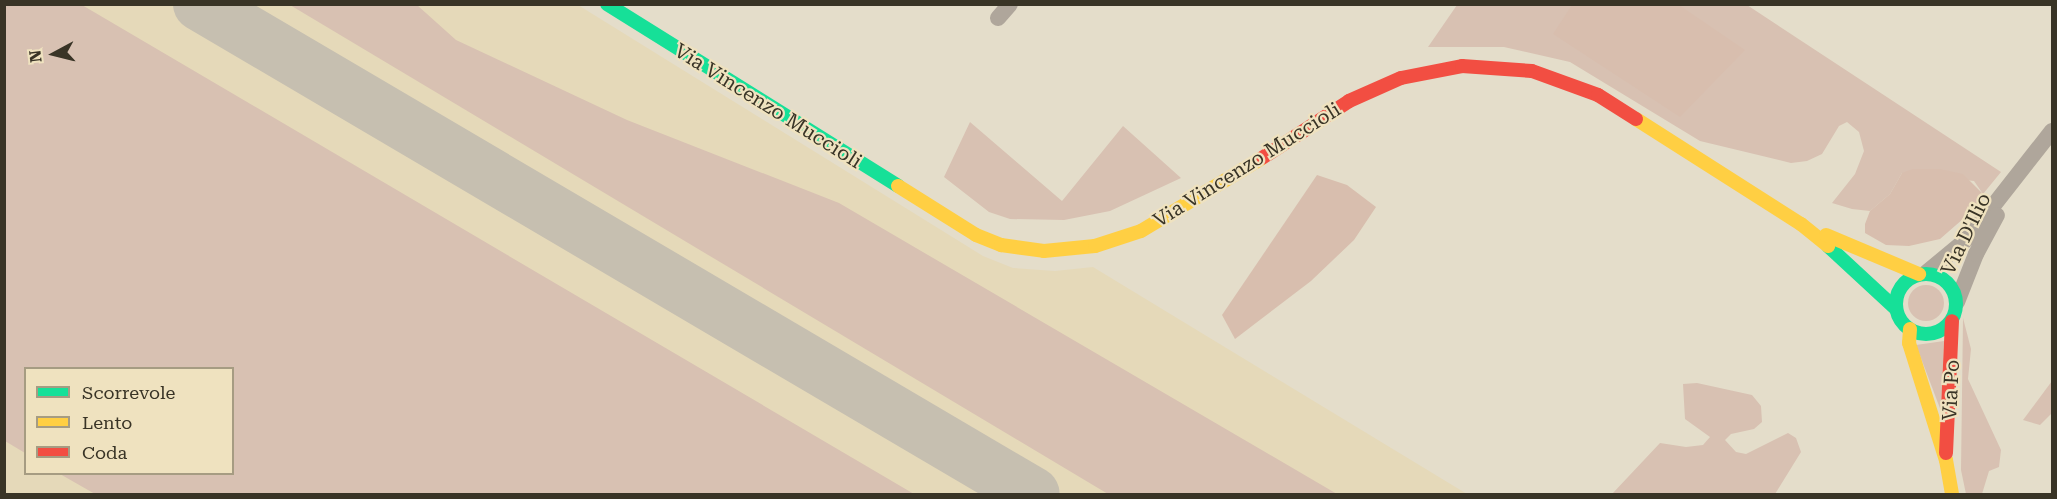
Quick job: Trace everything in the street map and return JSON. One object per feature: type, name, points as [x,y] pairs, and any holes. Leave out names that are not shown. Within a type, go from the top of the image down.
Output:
[{"type":"street","name":"Via Vincenzo Muccioli","points":[[608,4],[938,213],[976,235],[1023,249],[1079,249],[1141,231],[1203,196],[1349,101],[1424,72],[1483,65],[1550,75],[1598,95],[1801,224],[1864,276],[1896,309]]},
{"type":"street","points":[[998,18],[1010,4]]},
{"type":"street","name":"Via D'Ilio","points":[[1957,302],[1976,254],[2014,185],[2052,131]]},
{"type":"street","name":"Via D'Ilio","points":[[1922,274],[1955,251],[2014,185]]},
{"type":"street","name":"Via Vincenzo Muccioli","points":[[1801,224],[1922,274]]},
{"type":"street","points":[[1922,274],[1943,278],[1957,302],[1952,321],[1937,332],[1910,329],[1896,309],[1898,291],[1922,274]]},
{"type":"street","name":"Via Po","points":[[1946,460],[1954,340],[1952,321]]},
{"type":"street","name":"Via Po","points":[[1910,329],[1909,343],[1946,460],[1952,495]]},
{"type":"shaded area","points":[[5,4],[82,5],[914,494],[95,494],[62,475],[234,475],[234,367],[24,367],[24,452],[5,441]]},
{"type":"shaded area","points":[[4,5],[578,5],[983,256],[1013,268],[1055,271],[1093,267],[1467,494],[5,494]]},
{"type":"shaded area","points":[[290,5],[417,5],[456,40],[627,120],[839,203],[1337,494],[1108,494]]},
{"type":"shaded area","points":[[1457,5],[1747,5],[2001,172],[1983,194],[1974,181],[1902,173],[1890,194],[1870,211],[1832,203],[1855,174],[1864,151],[1859,132],[1847,122],[1839,126],[1822,154],[1807,161],[1791,163],[1700,141],[1570,62],[1504,47],[1428,47]]},
{"type":"shaded area","points":[[1572,5],[1679,5],[1745,50],[1680,117],[1553,34]]},
{"type":"shaded area","points":[[970,122],[1062,201],[1123,126],[1181,178],[1110,211],[1064,220],[1010,219],[989,212],[944,177]]},
{"type":"shaded area","points":[[1913,169],[1940,169],[1963,174],[1983,194],[1979,205],[1940,239],[1909,246],[1886,245],[1865,233],[1865,224],[1870,211],[1890,194],[1902,173]]},
{"type":"shaded area","points":[[1317,175],[1347,185],[1376,207],[1354,240],[1311,281],[1235,339],[1222,315]]},
{"type":"shaded area","points":[[1926,285],[1939,290],[1944,303],[1939,316],[1926,321],[1913,316],[1908,303],[1913,290]]},
{"type":"shaded area","points":[[1963,318],[1971,349],[1968,379],[2001,450],[1999,467],[1989,471],[1982,494],[1966,494],[1961,470]]},
{"type":"shaded area","points":[[1944,341],[1941,411],[1916,345]]},
{"type":"shaded area","points":[[2052,381],[2052,413],[2040,425],[2023,420]]},
{"type":"shaded area","points":[[1697,383],[1752,395],[1761,406],[1762,422],[1754,429],[1731,434],[1725,440],[1736,452],[1746,454],[1788,433],[1796,438],[1801,452],[1775,494],[1612,494],[1660,443],[1686,447],[1703,445],[1710,437],[1685,419],[1683,384]]},
{"type":"taxiway","points":[[200,4],[1033,494]]},
{"type":"traffic: fast","points":[[607,4],[898,186]]},
{"type":"traffic: fast","points":[[1828,246],[1896,309]]},
{"type":"traffic: fast","points":[[1920,274],[1932,274],[1943,279],[1951,287],[1956,304],[1954,316],[1943,329],[1932,334],[1920,334],[1909,329],[1901,321],[1896,310],[1896,298],[1901,287],[1909,279],[1920,274]]},
{"type":"traffic: slow","points":[[1636,119],[1801,224],[1828,246]]},
{"type":"traffic: slow","points":[[898,186],[976,235],[1001,245],[1044,251],[1095,246],[1141,231],[1262,158]]},
{"type":"traffic: slow","points":[[1826,235],[1919,274]]},
{"type":"traffic: slow","points":[[1910,329],[1909,343],[1946,460],[1952,494]]},
{"type":"traffic: jam","points":[[1262,158],[1349,101],[1401,78],[1462,66],[1532,71],[1598,95],[1636,119]]},
{"type":"traffic: jam","points":[[1946,453],[1952,321]]}]
